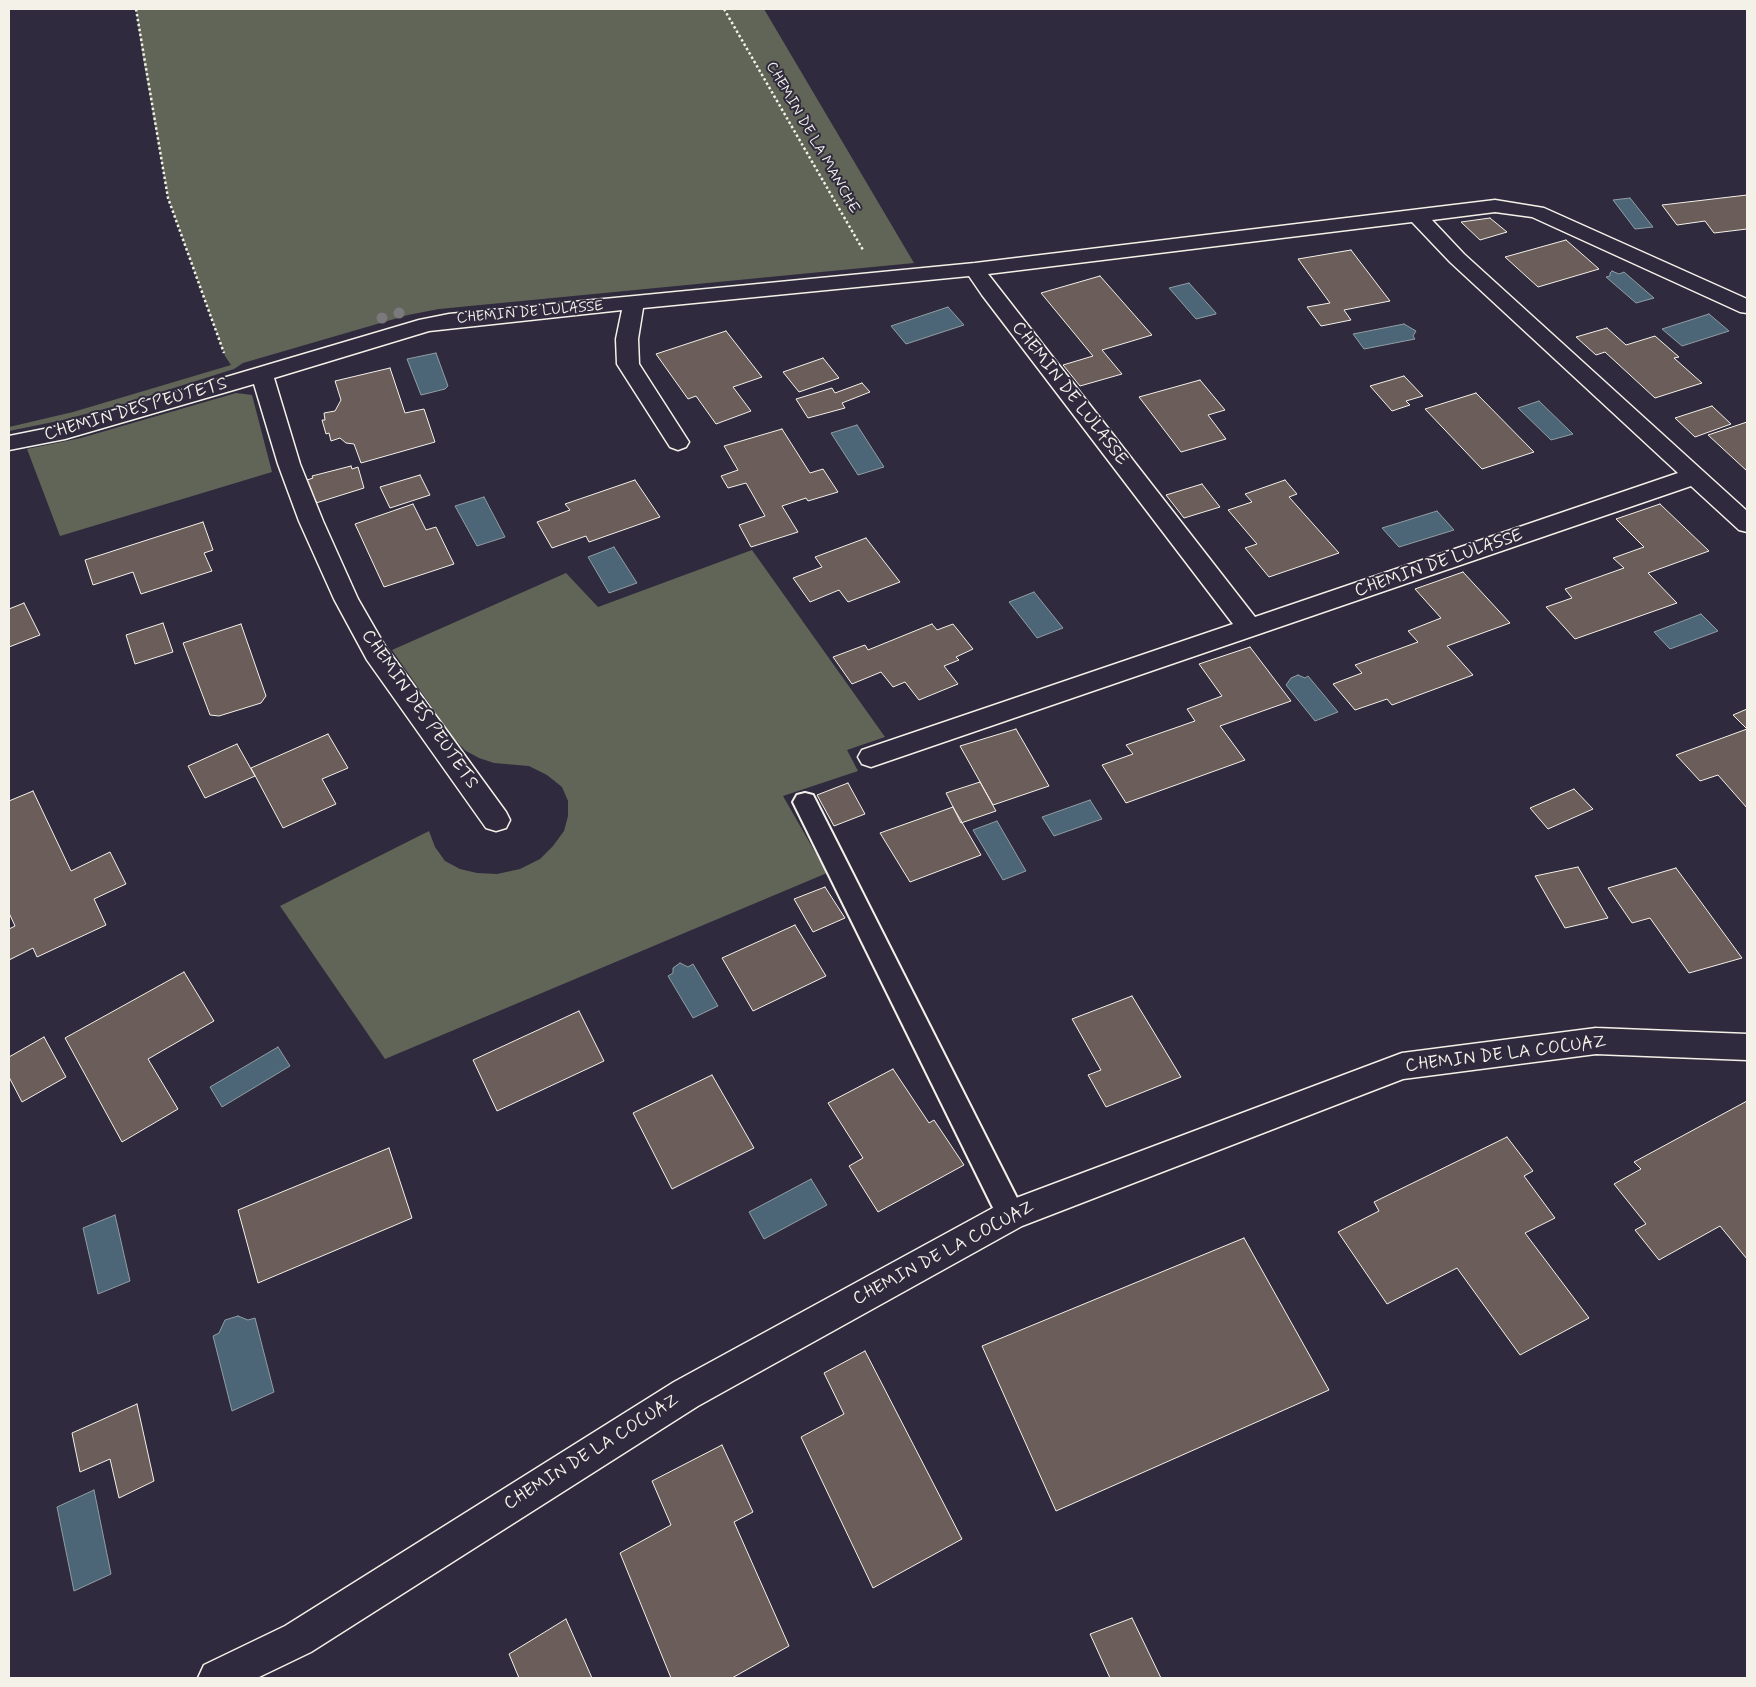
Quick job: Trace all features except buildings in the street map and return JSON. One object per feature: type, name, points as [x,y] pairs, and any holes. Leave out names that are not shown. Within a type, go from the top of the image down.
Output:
[{"type":"street","name":"CHEMIN DE LULASSE","points":[[426,325],[449,320],[975,269],[1495,206],[1537,212],[1747,307]]},
{"type":"street","points":[[1417,216],[1457,258],[1747,524]]},
{"type":"street","name":"CHEMIN DE LULASSE","points":[[975,269],[989,291],[1250,628],[1695,476]]},
{"type":"street","points":[[634,303],[627,339],[628,364],[678,442]]},
{"type":"street","name":"CHEMIN DES PEUTETS","points":[[9,443],[65,432],[111,420],[426,325]]},
{"type":"street","name":"CHEMIN DES PEUTETS","points":[[262,374],[289,464],[310,521],[346,599],[376,653],[496,820]]},
{"type":"street","points":[[871,757],[1250,628]]},
{"type":"street","name":"CHEMIN DE LA COCUAZ","points":[[217,1678],[298,1639],[686,1394],[1012,1215],[1402,1066],[1596,1042],[1652,1042],[1747,1047]]},
{"type":"lane","points":[[805,802],[1012,1215]]},
{"type":"path","points":[[136,9],[168,198],[225,356]]},
{"type":"path","name":"CHEMIN DE LA MANCHE","points":[[724,9],[880,278]]},
{"type":"green space","points":[[136,9],[764,9],[914,263],[439,309],[408,315],[243,363],[234,369],[123,404],[63,420],[9,431],[9,427],[73,412],[231,365],[225,356],[168,198]]},
{"type":"green space","points":[[236,393],[252,395],[272,472],[60,536],[27,449],[81,438]]},
{"type":"green space","points":[[752,550],[885,737],[847,750],[858,771],[783,796],[827,873],[385,1059],[280,906],[429,831],[435,847],[445,861],[460,869],[477,873],[497,874],[520,869],[540,859],[553,846],[564,831],[568,816],[568,801],[562,787],[547,775],[529,766],[494,763],[466,751],[454,739],[392,650],[566,573],[598,607]]},
{"type":"water","points":[[1630,198],[1653,227],[1635,229],[1613,200]]},
{"type":"water","points":[[1612,271],[1619,274],[1624,272],[1654,298],[1636,303],[1606,277],[1610,276]]},
{"type":"water","points":[[1189,283],[1216,314],[1196,319],[1169,288]]},
{"type":"water","points":[[948,307],[964,325],[906,344],[891,326]]},
{"type":"water","points":[[1709,314],[1729,331],[1682,346],[1662,329]]},
{"type":"water","points":[[1404,324],[1416,331],[1413,336],[1415,339],[1364,349],[1353,334]]},
{"type":"water","points":[[436,353],[448,386],[445,389],[421,395],[407,359]]},
{"type":"water","points":[[1539,401],[1573,434],[1551,440],[1518,408]]},
{"type":"water","points":[[857,425],[884,467],[858,475],[831,433]]},
{"type":"water","points":[[484,497],[505,537],[477,546],[455,506]]},
{"type":"water","points":[[1437,511],[1454,530],[1399,547],[1382,528]]},
{"type":"water","points":[[614,547],[637,583],[609,593],[588,557]]},
{"type":"water","points":[[1034,592],[1063,628],[1037,638],[1009,602]]},
{"type":"water","points":[[1701,614],[1718,631],[1670,649],[1654,632]]},
{"type":"water","points":[[1298,675],[1305,678],[1308,676],[1338,712],[1315,721],[1286,685],[1291,678]]},
{"type":"water","points":[[1090,800],[1102,819],[1054,836],[1042,817]]},
{"type":"water","points":[[997,821],[1026,871],[1003,880],[973,830]]},
{"type":"water","points":[[680,963],[688,967],[693,964],[718,1006],[693,1018],[668,976],[673,973],[673,968]]},
{"type":"water","points":[[278,1047],[290,1066],[222,1107],[210,1087]]},
{"type":"water","points":[[811,1179],[827,1205],[764,1239],[749,1212]]},
{"type":"water","points":[[115,1215],[130,1281],[98,1294],[83,1228]]},
{"type":"water","points":[[238,1316],[248,1320],[255,1318],[274,1392],[232,1411],[213,1336],[219,1333],[225,1320]]},
{"type":"water","points":[[94,1490],[111,1574],[74,1591],[57,1507]]}]
